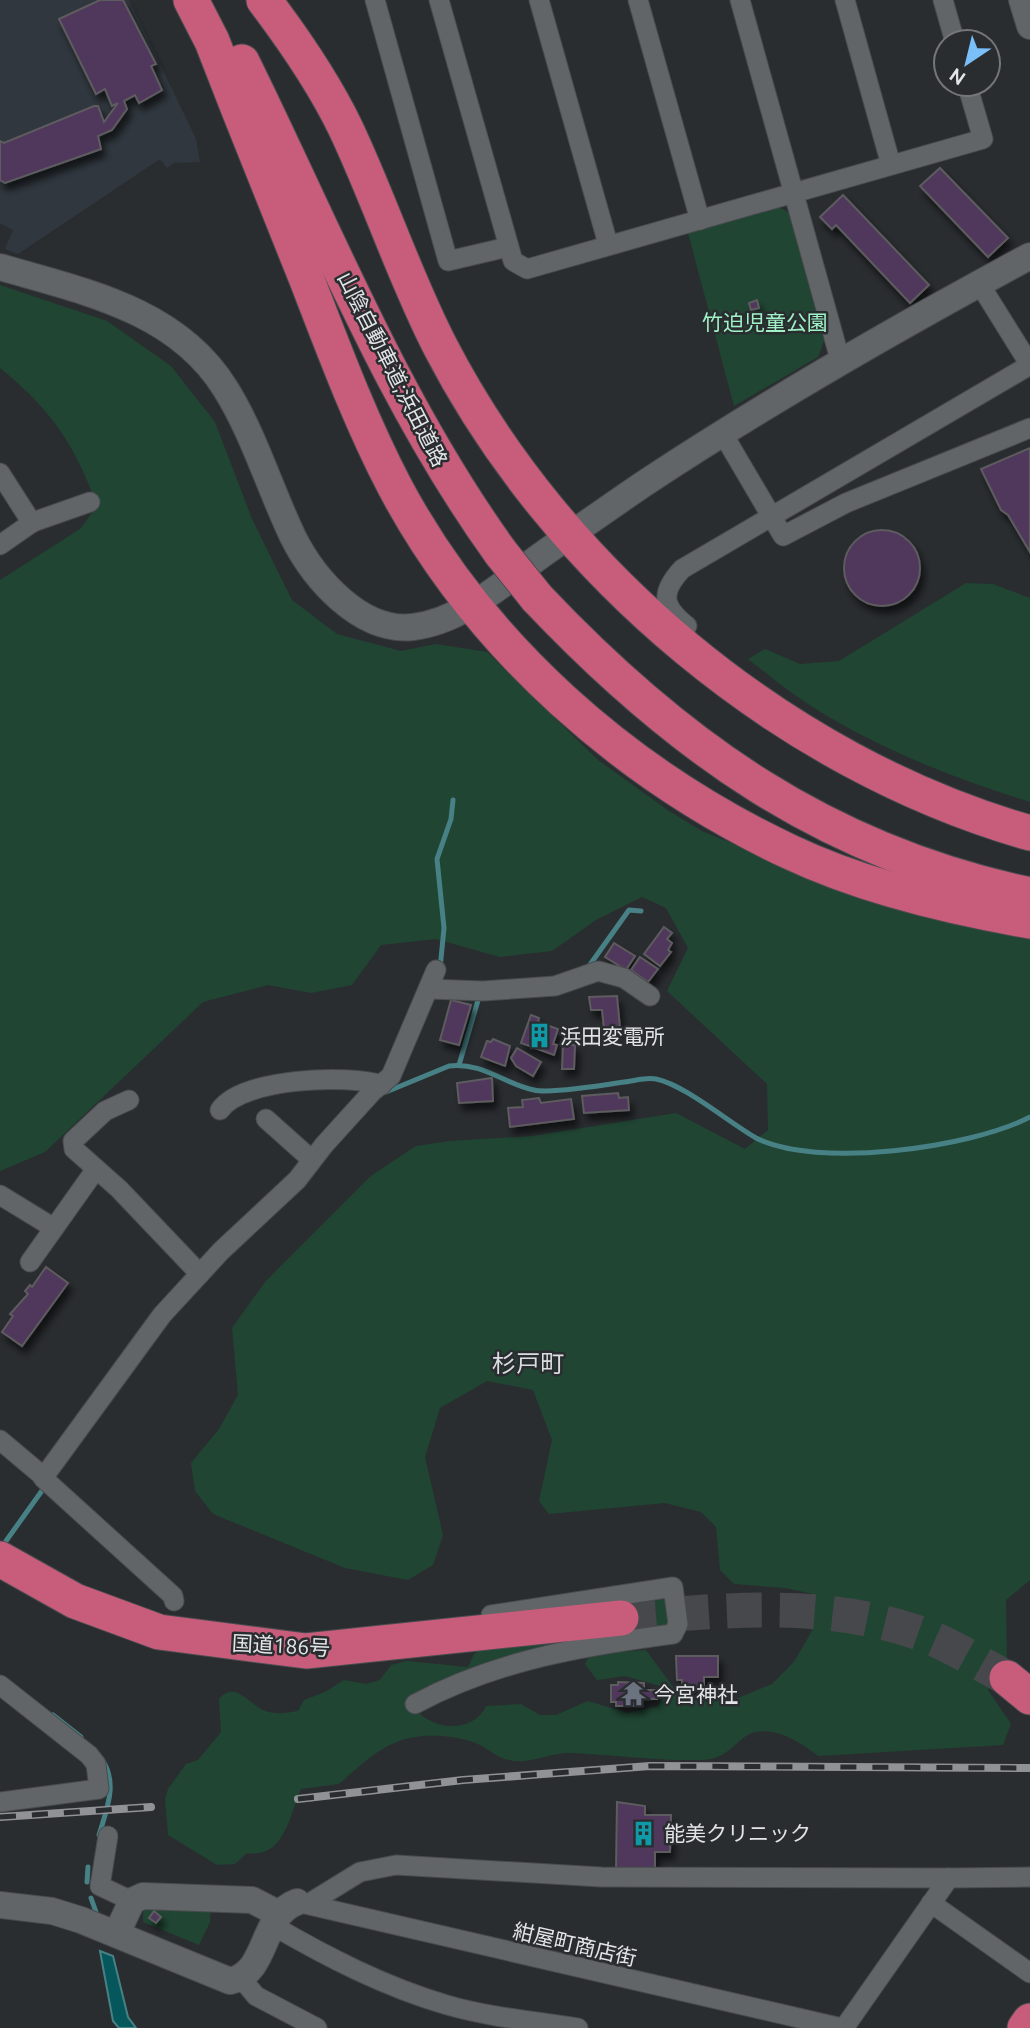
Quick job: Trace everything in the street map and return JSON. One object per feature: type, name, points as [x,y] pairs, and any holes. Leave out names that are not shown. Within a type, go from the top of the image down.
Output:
[{"type":"highway","points":[[191,0],[212,41],[371,438],[427,540],[472,605],[539,678],[586,720],[653,772],[736,825],[792,853],[847,874],[951,905],[1030,921]]},
{"type":"highway","name":"山陰自動車道;浜田道路","points":[[211,0],[402,396],[460,495],[500,553],[537,598],[603,665],[669,721],[757,786],[828,827],[906,860],[1030,895]]},
{"type":"highway","points":[[264,0],[303,55],[341,119],[418,301],[462,385],[512,461],[571,534],[645,612],[735,686],[785,721],[890,781],[944,804],[1030,833]]},
{"type":"highway","name":"山陰自動車道;浜田道路","points":[[669,721],[753,775],[837,818],[922,851],[1030,877]]},
{"type":"highway","name":"国道186号","points":[[0,1559],[75,1601],[159,1632],[306,1651],[621,1618]]},
{"type":"highway","points":[[1025,2028],[1030,2021]]},
{"type":"street","points":[[375,0],[448,261],[508,247]]},
{"type":"street","points":[[439,0],[508,247],[513,261],[527,270],[608,244],[795,194],[983,139],[971,98]]},
{"type":"street","points":[[539,0],[608,244]]},
{"type":"street","points":[[638,0],[700,220]]},
{"type":"street","points":[[740,0],[841,363]]},
{"type":"street","points":[[845,0],[891,165]]},
{"type":"street","points":[[943,0],[951,28]]},
{"type":"street","points":[[1022,0],[1030,26]]},
{"type":"street","points":[[0,267],[114,300],[158,322],[205,361],[227,390],[305,557],[328,588],[360,613],[383,623],[410,627],[438,621],[472,605],[571,534],[723,434],[841,363],[1030,256]]},
{"type":"street","points":[[979,283],[1030,365],[682,569],[669,585],[667,606],[743,672],[799,712],[860,747],[946,789],[1030,818]]},
{"type":"street","points":[[723,434],[783,536],[846,503],[1030,428]]},
{"type":"street","points":[[0,473],[32,523]]},
{"type":"street","points":[[0,545],[32,523],[90,502]]},
{"type":"street","points":[[47,1480],[162,1315],[200,1274],[298,1180],[312,1160],[372,1092],[391,1076],[433,979],[483,991],[555,986],[598,971],[624,978],[650,996]]},
{"type":"street","points":[[220,1110],[224,1104],[261,1086],[346,1078],[382,1085]]},
{"type":"street","points":[[129,1100],[105,1111],[73,1141],[74,1149],[200,1274]]},
{"type":"street","points":[[266,1119],[312,1160]]},
{"type":"street","points":[[30,1262],[96,1169]]},
{"type":"street","points":[[0,1195],[54,1228]]},
{"type":"street","points":[[0,1440],[130,1554],[173,1596],[174,1601]]},
{"type":"street","points":[[349,1648],[375,1632],[673,1587],[678,1624],[673,1634],[575,1648],[486,1670],[415,1704]]},
{"type":"street","points":[[0,1685],[89,1755],[97,1767],[99,1789],[0,1802]]},
{"type":"street","points":[[108,1836],[100,1886],[132,1901],[149,1895],[252,1900],[289,1911],[373,1978],[449,2006],[578,2028]]},
{"type":"street","points":[[0,1905],[52,1912],[117,1933],[222,1980],[241,1978],[255,1963],[289,1911],[360,1871],[396,1865],[601,1877],[1030,1877]]},
{"type":"street","points":[[843,2028],[949,1878]]},
{"type":"street","points":[[117,1933],[132,1901]]},
{"type":"street","points":[[930,1903],[1030,1973]]},
{"type":"street","name":"紺屋町商店街","points":[[289,1911],[843,2028]]},
{"type":"street","points":[[241,1978],[256,1996],[317,2028]]},
{"type":"shaded area","points":[[0,0],[129,0],[196,139],[200,162],[174,163],[167,168],[160,159],[18,254],[5,249],[13,230],[0,223]]},
{"type":"green space","name":"竹迫児童公園","points":[[779,207],[789,213],[824,341],[818,357],[734,406],[688,233]]},
{"type":"green space","points":[[0,285],[107,321],[171,366],[215,422],[252,519],[292,600],[337,634],[401,651],[436,644],[487,652],[598,760],[702,831],[811,876],[1030,932],[1030,1580],[1006,1600],[1007,1661],[988,1690],[1011,1724],[1003,1745],[818,1756],[792,1739],[770,1732],[760,1732],[750,1734],[723,1754],[707,1760],[572,1753],[517,1761],[501,1758],[468,1740],[423,1736],[387,1747],[339,1784],[301,1789],[278,1842],[260,1853],[247,1853],[235,1864],[217,1865],[168,1835],[165,1800],[168,1789],[186,1764],[198,1760],[221,1732],[219,1699],[231,1692],[236,1692],[267,1712],[294,1712],[298,1711],[304,1700],[325,1692],[344,1680],[366,1684],[380,1680],[391,1665],[407,1661],[468,1667],[474,1654],[480,1649],[566,1641],[564,1645],[414,1693],[409,1698],[415,1709],[434,1723],[458,1726],[479,1716],[486,1706],[521,1704],[540,1715],[556,1715],[588,1701],[628,1713],[658,1706],[663,1697],[660,1686],[625,1676],[597,1680],[585,1664],[590,1654],[646,1650],[676,1691],[707,1702],[733,1700],[772,1684],[794,1662],[813,1629],[813,1594],[785,1588],[734,1584],[720,1570],[716,1527],[701,1512],[665,1503],[549,1514],[539,1501],[552,1440],[533,1390],[487,1381],[440,1408],[425,1457],[443,1535],[433,1565],[408,1580],[345,1568],[213,1514],[195,1491],[191,1463],[219,1429],[238,1395],[232,1328],[265,1282],[372,1175],[416,1146],[449,1141],[532,1136],[676,1113],[745,1149],[768,1130],[767,1084],[667,991],[688,948],[666,908],[642,897],[596,920],[552,951],[500,957],[436,939],[381,945],[352,985],[311,993],[268,985],[203,1002],[45,1152],[0,1171],[0,580],[80,529],[97,506],[80,465],[59,430],[33,398],[0,368]]},
{"type":"green space","points":[[966,583],[993,584],[1030,598],[1030,802],[972,783],[888,748],[800,699],[748,659],[765,649],[800,664],[839,661]]},
{"type":"green space","points":[[665,1593],[674,1625],[628,1635],[624,1599]]},
{"type":"green space","points":[[149,1904],[211,1907],[210,1922],[199,1945],[143,1922],[143,1913]]},
{"type":"water","points":[[100,1951],[113,1956],[128,2017],[136,2028],[119,2028],[113,2021]]},
{"type":"building","points":[[100,0],[123,0],[156,64],[151,66],[162,90],[139,103],[135,95],[124,101],[127,109],[112,130],[98,136],[101,149],[5,183],[0,180],[0,141],[4,143],[94,106],[98,106],[104,122],[118,103],[112,106],[105,89],[96,94],[59,19]]},
{"type":"building","points":[[940,168],[1008,238],[988,257],[920,186]]},
{"type":"building","points":[[843,195],[929,285],[910,303],[836,225],[832,229],[820,217]]},
{"type":"building","points":[[757,300],[759,308],[751,310],[749,303]]},
{"type":"building","points":[[1030,448],[1030,552],[1008,515],[1001,510],[981,469]]},
{"type":"building","points":[[882,530],[897,533],[909,541],[917,553],[920,568],[917,583],[909,595],[897,603],[882,606],[867,603],[855,595],[847,583],[844,568],[847,553],[855,541],[867,533]]},
{"type":"building","points":[[664,927],[672,933],[667,939],[672,943],[668,950],[671,952],[660,966],[644,954]]},
{"type":"building","points":[[614,943],[635,956],[626,970],[605,957]]},
{"type":"building","points":[[640,957],[658,969],[648,982],[631,970]]},
{"type":"building","points":[[617,996],[620,1028],[604,1029],[602,1010],[591,1010],[589,997]]},
{"type":"building","points":[[451,1000],[471,1005],[459,1045],[440,1040]]},
{"type":"building","name":"浜田変電所","points":[[531,1015],[539,1018],[538,1022],[558,1029],[553,1044],[557,1045],[554,1055],[521,1043]]},
{"type":"building","points":[[493,1039],[510,1046],[505,1066],[481,1057],[487,1041],[491,1042]]},
{"type":"building","points":[[563,1045],[575,1045],[574,1069],[562,1069]]},
{"type":"building","points":[[517,1048],[541,1062],[533,1076],[516,1066],[511,1058]]},
{"type":"building","points":[[492,1078],[493,1101],[459,1103],[457,1083]]},
{"type":"building","points":[[618,1093],[619,1098],[628,1097],[629,1110],[584,1113],[582,1096]]},
{"type":"building","points":[[539,1098],[541,1103],[571,1099],[574,1119],[510,1127],[508,1108],[523,1107],[522,1100]]},
{"type":"building","points":[[46,1267],[68,1283],[22,1346],[2,1332],[13,1316],[10,1314],[28,1294],[25,1291],[30,1285],[32,1287]]},
{"type":"building","points":[[676,1656],[718,1656],[718,1677],[704,1677],[704,1687],[682,1687],[682,1680],[677,1680]]},
{"type":"building","name":"今宮神社","points":[[618,1682],[644,1683],[644,1690],[657,1690],[657,1699],[642,1699],[642,1706],[616,1706],[616,1702],[611,1702],[611,1685],[618,1685]]},
{"type":"building","name":"能美クリニック","points":[[617,1802],[645,1806],[645,1815],[671,1815],[670,1852],[655,1852],[655,1870],[616,1869]]},
{"type":"building","points":[[154,1911],[161,1917],[156,1923],[149,1918]]},
{"type":"waterway","points":[[440,969],[444,928],[437,859],[451,819],[453,800]]},
{"type":"waterway","points":[[589,966],[629,910],[641,911]]},
{"type":"waterway","points":[[459,1065],[479,997]]},
{"type":"waterway","points":[[386,1092],[449,1066],[472,1067],[523,1087],[542,1091],[656,1079],[693,1096],[756,1138],[783,1147],[816,1152],[893,1151],[933,1145],[971,1138],[1030,1117]]},
{"type":"waterway","points":[[6,1541],[46,1485]]},
{"type":"waterway","points":[[53,1715],[81,1737]]},
{"type":"waterway","points":[[99,1835],[110,1796],[107,1768],[102,1759]]},
{"type":"waterway","points":[[87,1882],[88,1867]]},
{"type":"waterway","points":[[91,1898],[96,1912]]},
{"type":"tunnel","points":[[621,1618],[770,1610],[843,1615],[928,1636],[1007,1678]]},
{"type":"railway","points":[[298,1799],[463,1780],[650,1766],[1030,1768]]},
{"type":"railway","points":[[0,1817],[151,1807]]},
{"type":"place","name":"浜田変電所","points":[[540,1036]]},
{"type":"place","name":"今宮神社","points":[[634,1694]]},
{"type":"place","name":"能美クリニック","points":[[644,1833]]},
{"type":"district","name":"杉戸町","points":[[528,1363]]}]
